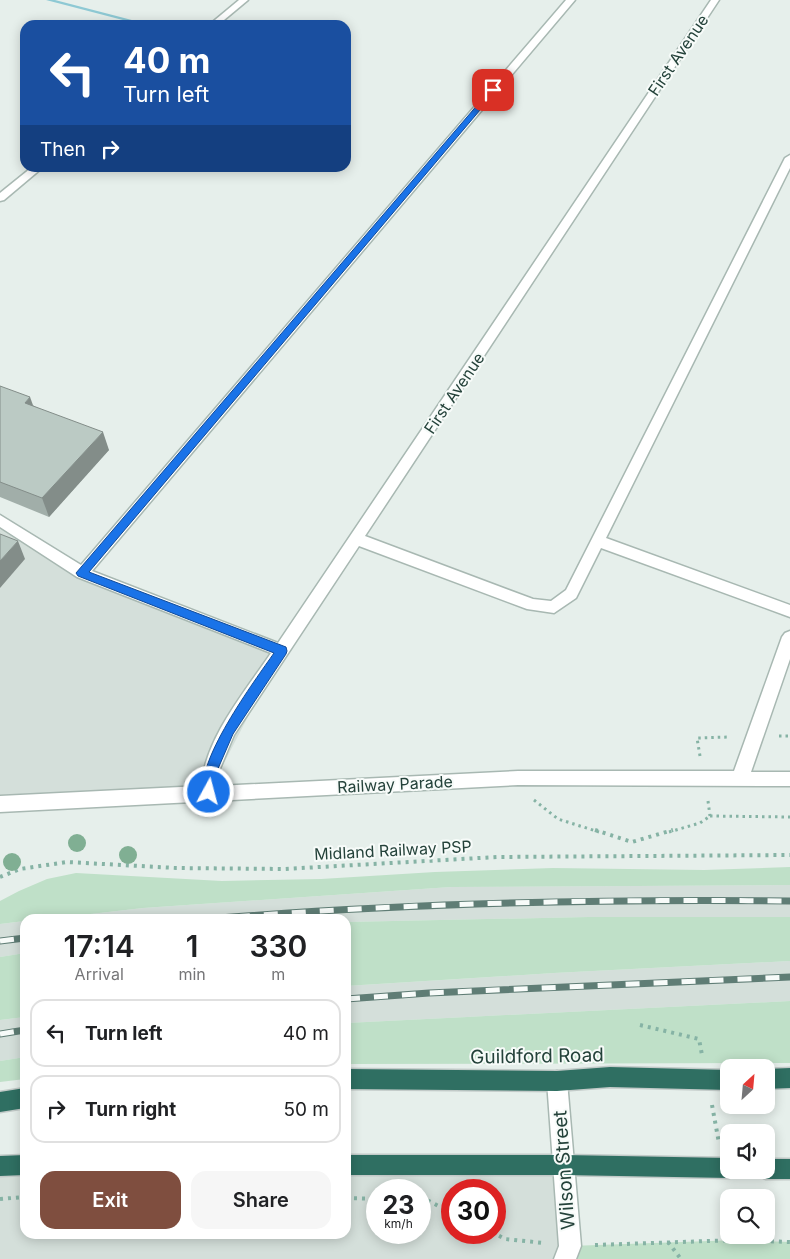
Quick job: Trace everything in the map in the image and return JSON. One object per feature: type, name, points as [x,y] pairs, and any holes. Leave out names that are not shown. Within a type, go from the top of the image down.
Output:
[{"type":"highway","name":"Guildford Road","points":[[351,1079],[557,1080],[610,1077],[720,1080]]},
{"type":"highway","points":[[775,1079],[790,1078]]},
{"type":"highway","points":[[0,1102],[20,1099]]},
{"type":"highway","points":[[0,1166],[20,1165]]},
{"type":"highway","points":[[351,1165],[564,1165],[720,1168]]},
{"type":"highway","points":[[775,1169],[790,1169]]},
{"type":"street","points":[[219,20],[244,0]]},
{"type":"street","points":[[82,573],[571,0]]},
{"type":"street","name":"First Avenue","points":[[209,792],[211,771],[228,731],[715,0]]},
{"type":"street","points":[[357,539],[532,606],[554,607],[571,594],[790,158]]},
{"type":"street","points":[[0,198],[32,172]]},
{"type":"street","points":[[0,520],[82,573],[282,651]]},
{"type":"street","points":[[598,541],[790,611]]},
{"type":"street","points":[[740,779],[790,637]]},
{"type":"street","name":"Railway Parade","points":[[0,804],[209,792],[518,778],[790,779]]},
{"type":"street","name":"Wilson Street","points":[[557,1080],[564,1165],[567,1252]]},
{"type":"path","points":[[518,778],[538,805],[558,819],[632,842],[700,823],[710,816],[790,817]]},
{"type":"path","name":"Midland Railway PSP","points":[[0,877],[20,869],[67,862],[176,868],[284,869],[497,857],[790,855]]},
{"type":"path","points":[[0,1199],[20,1197]]},
{"type":"path","points":[[351,1198],[366,1199]]},
{"type":"path","points":[[506,1239],[567,1252],[720,1238]]},
{"type":"path","points":[[775,1241],[790,1242]]},
{"type":"path","points":[[668,1242],[681,1259]]},
{"type":"shaded area","points":[[0,520],[82,573],[282,651],[209,792],[0,804]]},
{"type":"shaded area","points":[[790,885],[790,917],[588,917],[351,922],[351,914],[91,914],[143,908],[451,887]]},
{"type":"shaded area","points":[[20,922],[20,954],[0,957],[0,924]]},
{"type":"shaded area","points":[[790,961],[790,1001],[351,1023],[351,986]]},
{"type":"shaded area","points":[[20,1018],[20,1058],[0,1061],[0,1020]]},
{"type":"shaded area","points":[[20,1165],[20,1239],[351,1239],[351,1165],[564,1165],[565,1259],[0,1259],[0,1166]]},
{"type":"green space","points":[[790,867],[790,885],[451,887],[143,908],[91,914],[20,914],[20,922],[0,924],[0,901],[47,879],[76,873],[222,881],[321,879],[435,872],[553,868],[704,870]]},
{"type":"green space","points":[[588,917],[790,917],[790,961],[351,986],[351,922]]},
{"type":"green space","points":[[20,954],[20,1018],[0,1020],[0,957]]},
{"type":"green space","points":[[790,1001],[790,1063],[775,1063],[775,1059],[720,1059],[720,1063],[351,1064],[351,1023]]},
{"type":"green space","points":[[20,1058],[20,1080],[0,1082],[0,1061]]},
{"type":"green space","points":[[720,1241],[720,1244],[775,1244],[775,1241],[790,1242],[790,1259],[565,1259],[570,1246]]},
{"type":"building","points":[[0,386],[30,397],[25,403],[103,432],[42,498],[0,482]]},
{"type":"building","points":[[0,534],[18,541],[0,561]]},
{"type":"waterway","points":[[49,0],[128,20]]},
{"type":"railway","points":[[281,914],[499,903],[790,901]]},
{"type":"railway","points":[[0,941],[20,939]]},
{"type":"railway","points":[[351,999],[429,993],[790,977]]},
{"type":"railway","points":[[0,1034],[20,1031]]},
{"type":"route","points":[[209,792],[211,771],[228,731],[282,651],[82,573],[493,90]]}]
